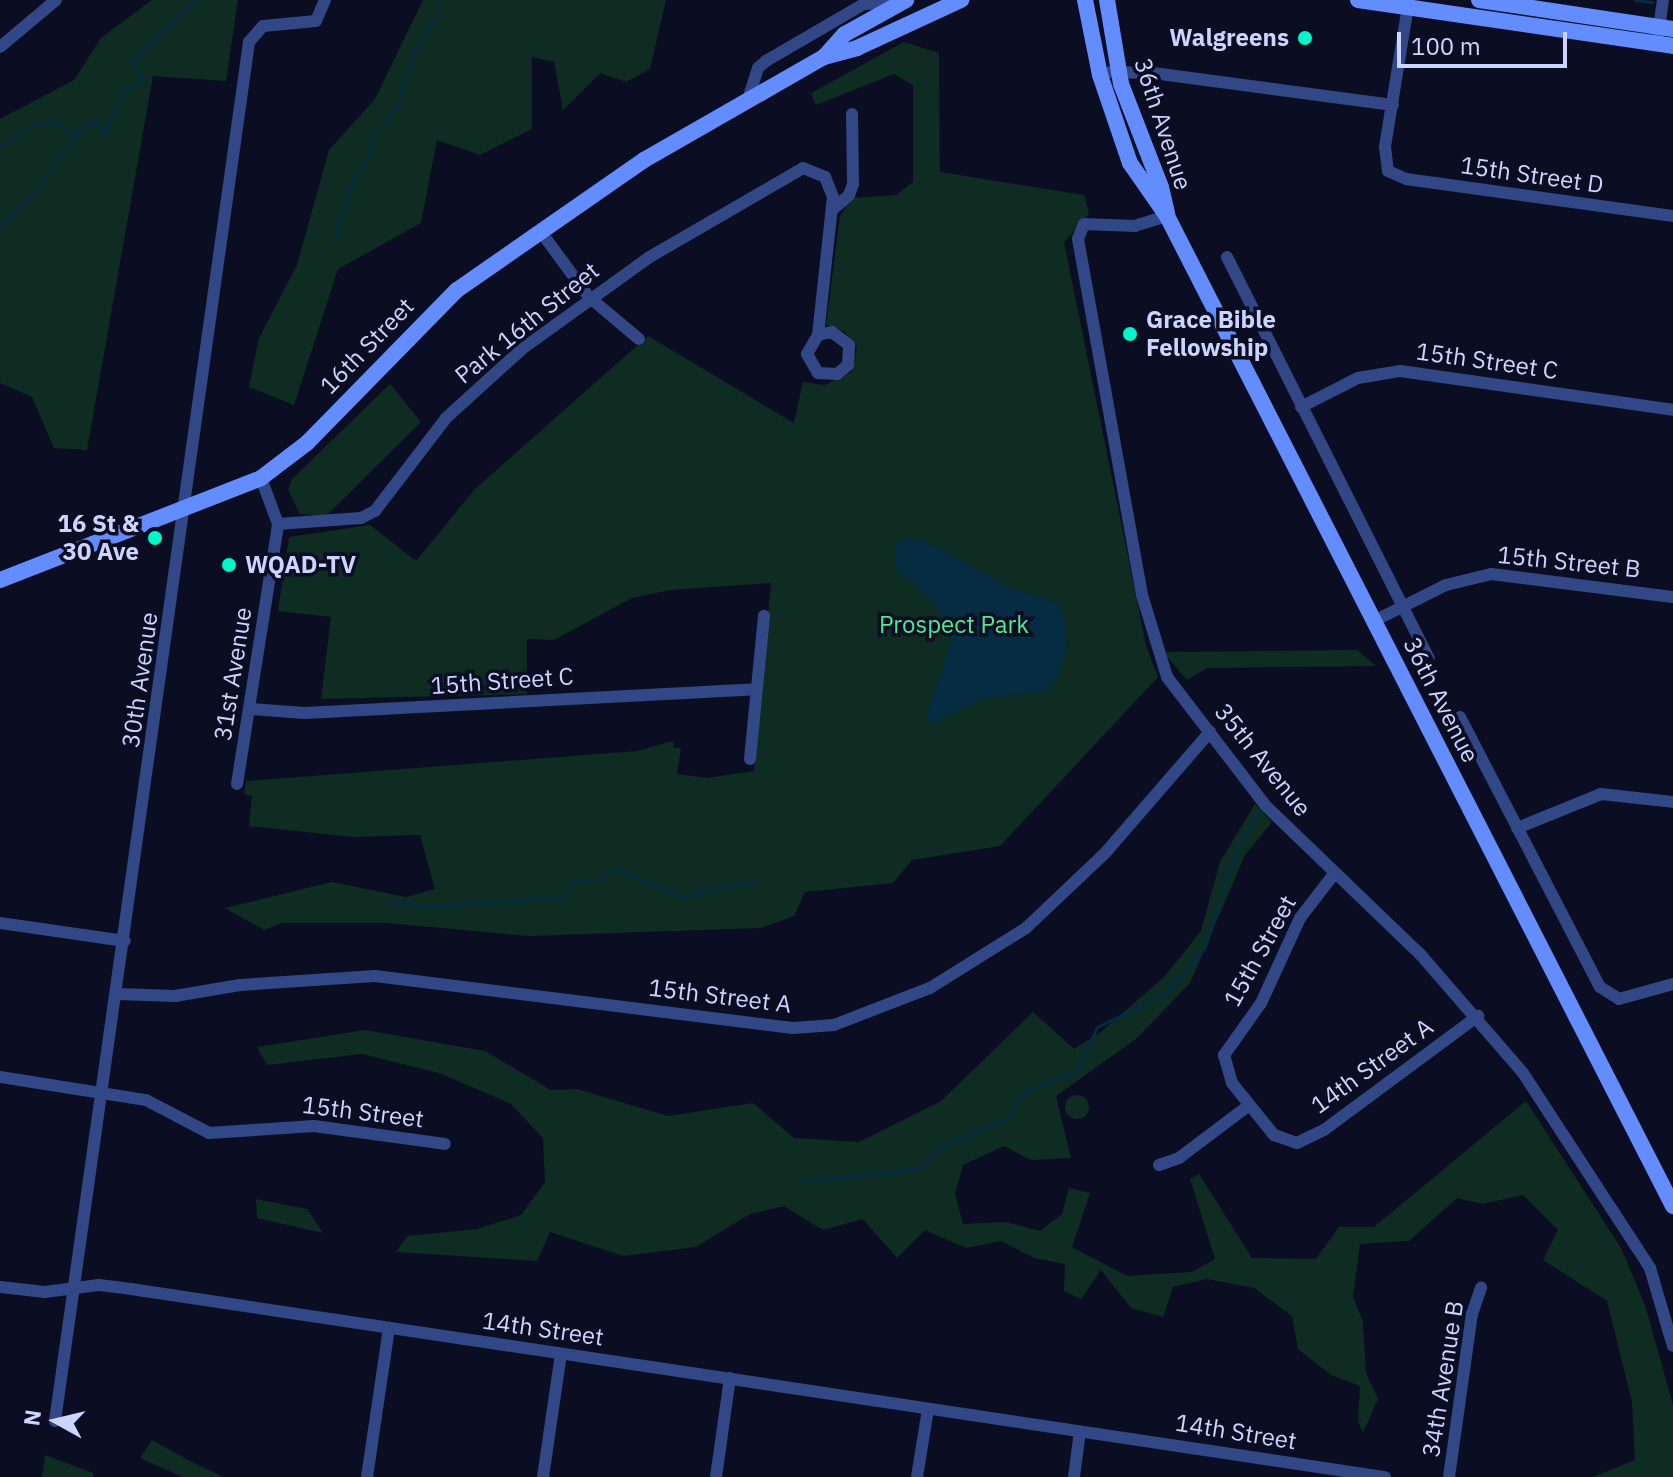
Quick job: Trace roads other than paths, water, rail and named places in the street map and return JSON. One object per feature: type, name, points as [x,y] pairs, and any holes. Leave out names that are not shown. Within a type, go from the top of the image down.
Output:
[{"type":"street","points":[[0,47],[56,0]]},
{"type":"street","name":"30th Avenue","points":[[55,1421],[173,611],[181,514],[249,42],[263,26],[316,21],[325,0]]},
{"type":"street","name":"16th Street","points":[[0,580],[181,514],[261,478],[307,443],[457,290],[644,160],[824,57],[857,48],[961,0]]},
{"type":"street","points":[[1078,0],[1087,18]]},
{"type":"street","name":"36th Avenue","points":[[1085,0],[1100,75],[1130,163],[1167,216],[1673,1206]]},
{"type":"street","name":"36th Avenue","points":[[1107,0],[1118,70],[1161,187],[1167,216]]},
{"type":"street","points":[[1358,0],[1408,3],[1665,36]]},
{"type":"street","points":[[1479,0],[1665,36]]},
{"type":"street","points":[[1663,0],[1665,36]]},
{"type":"street","name":"16th Street","points":[[748,99],[758,68],[766,61],[868,2],[903,2]]},
{"type":"street","name":"16th Street","points":[[824,57],[845,34],[903,2]]},
{"type":"street","points":[[1100,75],[1118,70],[1393,105],[1408,3]]},
{"type":"street","name":"15th Street D","points":[[1393,105],[1384,155],[1388,171],[1406,179],[1673,216]]},
{"type":"street","points":[[818,335],[832,210],[849,195],[853,184],[852,114]]},
{"type":"street","name":"Park 16th Street","points":[[278,524],[361,518],[375,511],[446,418],[589,297],[789,172],[803,168],[825,177],[832,210]]},
{"type":"street","name":"35th Avenue","points":[[1167,216],[1135,226],[1084,224],[1078,239],[1152,641],[1167,677],[1266,806],[1478,1016],[1625,1224],[1650,1268],[1673,1346]]},
{"type":"street","points":[[541,232],[589,297],[639,339]]},
{"type":"street","name":"36th Avenue","points":[[1227,257],[1429,658]]},
{"type":"street","name":"15th Street C","points":[[1301,407],[1358,378],[1400,371],[1673,410]]},
{"type":"street","name":"31st Avenue","points":[[237,784],[278,524],[261,478]]},
{"type":"street","name":"15th Street B","points":[[1374,621],[1464,578],[1491,574],[1673,597]]},
{"type":"street","points":[[750,759],[764,616]]},
{"type":"street","name":"15th Street C","points":[[250,709],[320,712],[756,689]]},
{"type":"street","name":"36th Avenue","points":[[1460,717],[1592,974],[1613,996],[1634,997],[1673,984]]},
{"type":"street","name":"15th Street A","points":[[117,994],[175,996],[240,985],[375,976],[793,1028],[834,1025],[930,988],[1026,928],[1106,852],[1210,732]]},
{"type":"street","points":[[1517,828],[1580,798],[1601,794],[1673,802]]},
{"type":"street","name":"15th Street","points":[[1248,1106],[1226,1072],[1225,1050],[1261,1003],[1300,918],[1334,874]]},
{"type":"street","points":[[0,923],[125,941]]},
{"type":"street","name":"14th Street A","points":[[1248,1106],[1288,1143],[1324,1130],[1478,1016]]},
{"type":"street","name":"15th Street","points":[[0,1077],[153,1102],[209,1133],[314,1126],[445,1144]]},
{"type":"street","points":[[1159,1165],[1179,1158],[1248,1106]]},
{"type":"street","name":"14th Street","points":[[0,1287],[75,1290],[117,1287],[1385,1477]]},
{"type":"street","name":"34th Avenue B","points":[[1449,1477],[1472,1314],[1481,1288]]},
{"type":"street","points":[[367,1477],[389,1328]]},
{"type":"street","points":[[543,1477],[561,1354]]},
{"type":"street","points":[[716,1477],[730,1378]]},
{"type":"street","points":[[917,1477],[928,1409]]},
{"type":"street","points":[[1074,1477],[1080,1431]]},
{"type":"water","points":[[906,538],[921,539],[1015,590],[1054,601],[1064,615],[1067,649],[1057,679],[1046,691],[980,700],[932,724],[926,718],[951,640],[936,606],[896,569],[894,547]]},
{"type":"waterway","points":[[0,226],[36,191],[79,130],[93,121],[105,133],[125,88],[143,80],[131,60],[196,0]]},
{"type":"waterway","points":[[334,239],[354,176],[368,158],[375,133],[397,107],[413,52],[438,13],[438,0]]},
{"type":"waterway","points":[[1635,0],[1652,2]]},
{"type":"waterway","points":[[0,146],[29,127],[53,120],[75,135]]},
{"type":"waterway","points":[[800,1182],[922,1168],[940,1148],[1008,1118],[1027,1090],[1077,1071],[1097,1027],[1167,993],[1205,947],[1236,850],[1257,813]]},
{"type":"waterway","points":[[387,901],[421,907],[566,897],[573,880],[601,880],[614,867],[684,898],[706,889],[757,882]]},
{"type":"place","name":"Walgreens","points":[[1305,38]]},
{"type":"place","name":"Grace Bible Fellowship","points":[[1130,334]]},
{"type":"place","name":"16 St & 30 Ave","points":[[155,538]]},
{"type":"place","name":"WQAD-TV","points":[[229,565]]},
{"type":"park label","name":"Prospect Park","points":[[954,625]]}]
